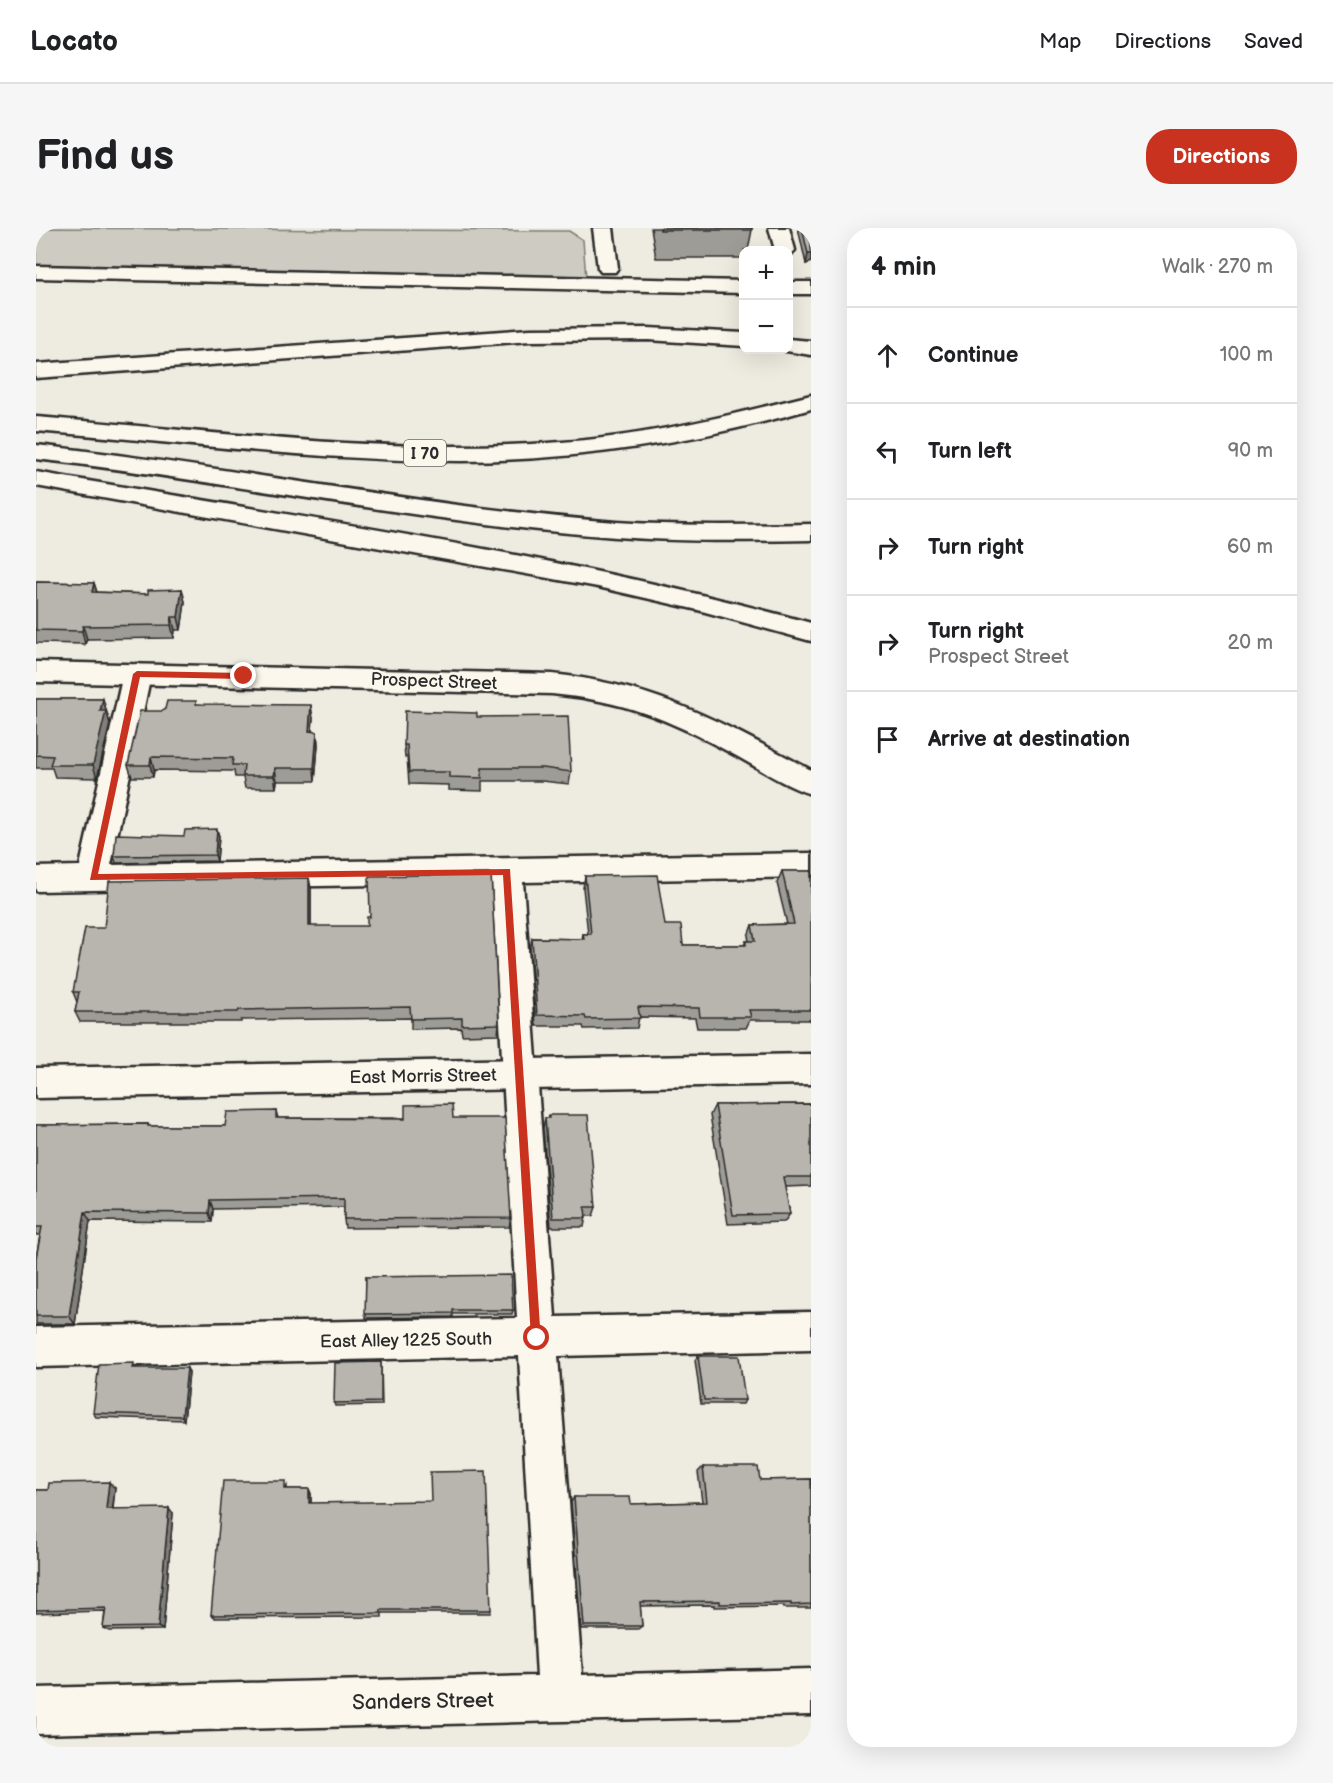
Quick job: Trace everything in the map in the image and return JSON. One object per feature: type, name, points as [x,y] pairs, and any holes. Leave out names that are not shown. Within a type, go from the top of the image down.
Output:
[{"type":"main road","points":[[603,228],[608,268]]},
{"type":"main road","points":[[779,228],[784,246]]},
{"type":"main road","points":[[36,272],[739,287]]},
{"type":"main road","points":[[793,288],[811,288]]},
{"type":"main road","points":[[36,370],[530,335],[648,334],[739,340]]},
{"type":"main road","name":"I 70","points":[[36,424],[337,449],[413,453],[514,452],[573,448],[667,435],[762,416],[811,402]]},
{"type":"main road","points":[[36,452],[140,464],[541,523],[673,532],[811,532]]},
{"type":"main road","points":[[36,479],[609,581],[699,601],[811,632]]},
{"type":"main road","name":"Prospect Street","points":[[36,672],[552,684],[600,690],[636,699],[668,711],[811,783]]},
{"type":"main road","points":[[93,878],[137,674]]},
{"type":"main road","points":[[36,879],[811,865]]},
{"type":"main road","points":[[507,871],[561,1698]]},
{"type":"main road","name":"East Morris Street","points":[[36,1083],[811,1069]]},
{"type":"main road","name":"East Alley 1225 South","points":[[36,1347],[811,1331]]},
{"type":"main road","name":"Sanders Street","points":[[36,1711],[811,1692]]},
{"type":"shaded area","points":[[36,228],[569,231],[583,240],[586,278],[36,266]]},
{"type":"building","points":[[660,228],[752,228],[752,230],[660,230]]},
{"type":"building","points":[[802,228],[811,228],[811,253],[808,254]]},
{"type":"building","points":[[36,582],[94,583],[92,592],[148,594],[148,590],[182,589],[178,617],[172,617],[171,625],[83,626],[82,631],[36,630]]},
{"type":"building","points":[[36,699],[103,699],[100,711],[106,711],[93,765],[50,765],[53,756],[36,755]]},
{"type":"building","points":[[167,701],[196,701],[196,704],[311,705],[309,731],[317,732],[314,768],[275,768],[274,776],[243,776],[244,765],[232,765],[233,758],[151,757],[150,765],[128,765],[140,711],[162,711]]},
{"type":"building","points":[[405,711],[477,713],[477,717],[568,716],[571,772],[543,768],[482,768],[482,778],[449,777],[449,772],[409,772],[407,745],[404,745]]},
{"type":"building","points":[[217,829],[215,855],[114,856],[116,834],[184,836],[185,830]]},
{"type":"building","points":[[782,871],[811,871],[811,1010],[749,1010],[751,1017],[700,1017],[699,1008],[638,1007],[640,1018],[586,1019],[585,1016],[537,1015],[532,938],[584,939],[583,934],[591,934],[585,876],[657,875],[665,925],[681,925],[683,945],[746,945],[746,941],[755,941],[752,925],[794,924]]},
{"type":"building","points":[[491,874],[499,1024],[462,1025],[462,1018],[411,1019],[410,1007],[239,1010],[238,1012],[75,1012],[79,992],[73,992],[85,928],[104,928],[109,881],[309,878],[309,926],[367,926],[367,917],[370,917],[369,876]]},
{"type":"building","points":[[452,1104],[453,1118],[505,1118],[511,1218],[344,1219],[344,1198],[210,1200],[209,1213],[85,1212],[69,1316],[36,1316],[36,1258],[42,1227],[36,1227],[36,1125],[225,1126],[227,1112],[276,1111],[276,1118],[405,1119],[405,1105]]},
{"type":"building","points":[[811,1104],[811,1177],[783,1177],[790,1214],[733,1215],[715,1105]]},
{"type":"building","points":[[549,1115],[588,1115],[596,1207],[585,1207],[586,1218],[553,1218],[545,1118],[549,1118]]},
{"type":"building","points":[[511,1275],[513,1310],[365,1314],[366,1277]]},
{"type":"building","points":[[698,1356],[739,1356],[745,1400],[704,1400]]},
{"type":"building","points":[[381,1362],[381,1402],[334,1403],[335,1363]]},
{"type":"building","points":[[134,1363],[133,1368],[187,1368],[182,1416],[93,1413],[99,1364]]},
{"type":"building","points":[[703,1467],[758,1467],[760,1480],[811,1479],[811,1604],[720,1604],[720,1601],[640,1602],[642,1626],[584,1626],[574,1497],[630,1497],[631,1504],[707,1502]]},
{"type":"building","points":[[486,1471],[491,1610],[381,1610],[381,1613],[211,1615],[223,1481],[285,1481],[285,1489],[309,1489],[309,1503],[431,1501],[430,1472]]},
{"type":"building","points":[[109,1482],[106,1509],[169,1508],[158,1627],[103,1628],[106,1608],[36,1610],[36,1490],[48,1490],[49,1483]]},
{"type":"route","points":[[244,676],[137,674],[93,878],[507,871],[537,1338]]}]
